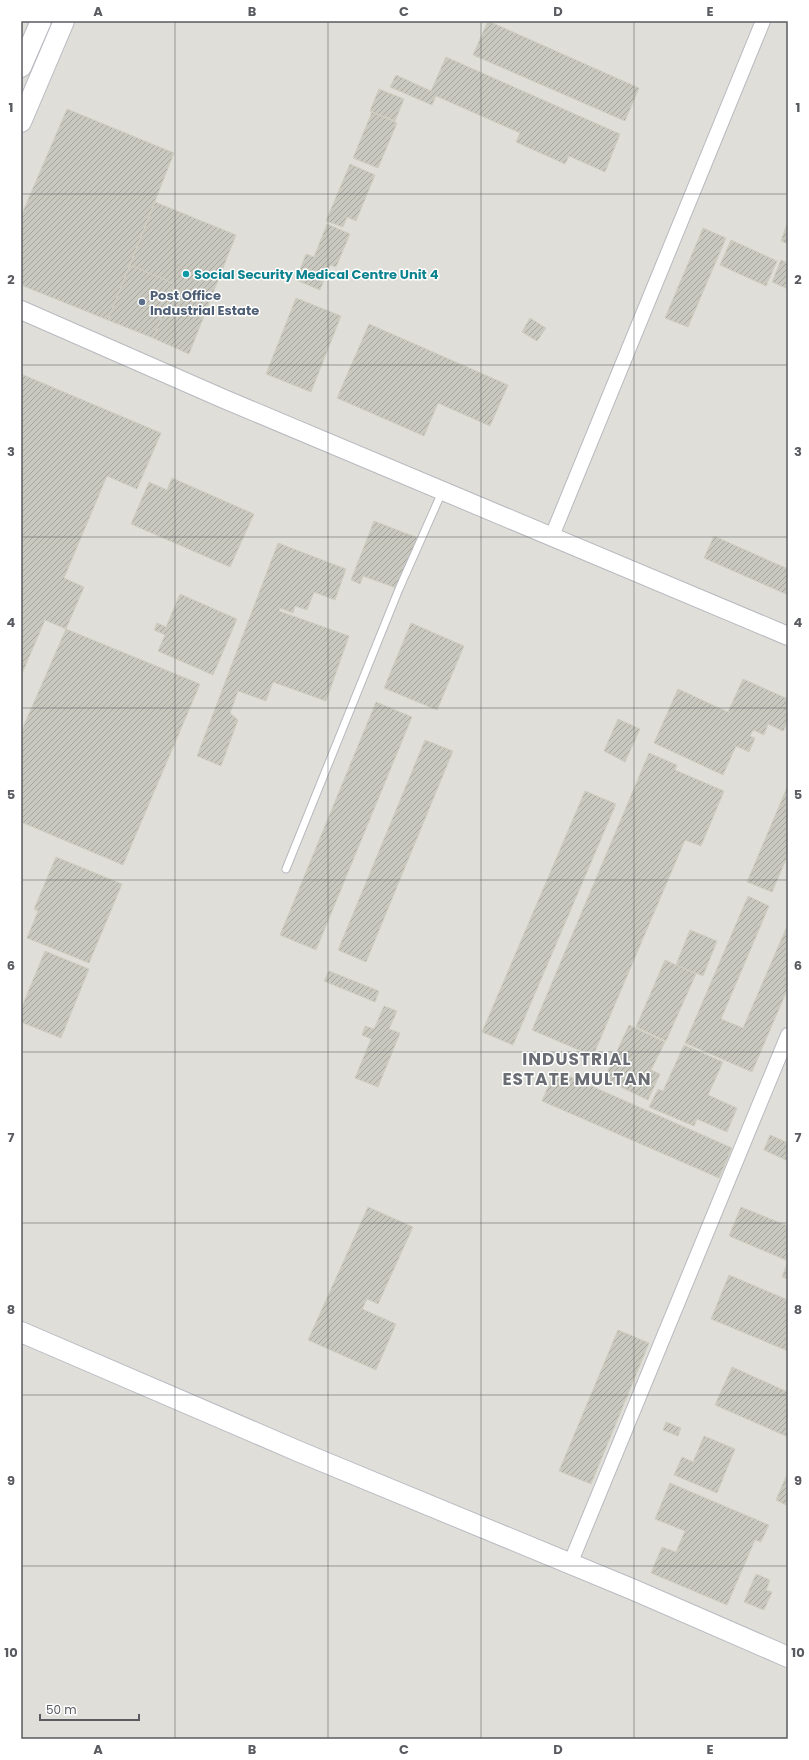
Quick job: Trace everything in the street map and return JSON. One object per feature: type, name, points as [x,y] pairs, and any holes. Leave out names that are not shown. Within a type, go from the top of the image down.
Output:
[{"type":"main road","points":[[21,67],[41,21]]},
{"type":"main road","points":[[21,122],[64,21]]},
{"type":"main road","points":[[21,1332],[300,1452],[570,1564],[788,1657]]},
{"type":"street","points":[[552,536],[763,21]]},
{"type":"street","points":[[21,310],[224,399],[788,636]]},
{"type":"street","points":[[570,1564],[788,1035]]},
{"type":"lane","points":[[286,869],[399,589],[442,490]]},
{"type":"shaded area","points":[[21,21],[788,21],[788,1739],[21,1739]]},
{"type":"building","points":[[488,21],[639,88],[625,121],[473,55]]},
{"type":"building","points":[[446,57],[620,134],[605,172],[569,156],[565,164],[516,142],[520,133],[436,96],[432,105],[390,87],[396,75],[431,91]]},
{"type":"building","points":[[379,89],[404,99],[395,121],[370,111]]},
{"type":"building","points":[[67,109],[174,153],[108,320],[21,285],[21,216]]},
{"type":"building","points":[[372,112],[397,123],[378,168],[353,158]]},
{"type":"building","points":[[350,164],[375,175],[356,221],[347,217],[343,227],[326,221]]},
{"type":"building","name":"Social Security Medical Centre Unit 4","points":[[155,202],[236,235],[189,354],[153,338],[175,284],[130,265]]},
{"type":"building","points":[[788,221],[788,244],[781,241]]},
{"type":"building","points":[[327,224],[350,234],[336,267],[330,265],[320,290],[296,280],[306,254],[314,257]]},
{"type":"building","points":[[703,228],[726,238],[688,327],[665,318]]},
{"type":"building","points":[[731,240],[777,261],[766,286],[720,265]]},
{"type":"building","points":[[781,260],[788,263],[788,289],[772,282]]},
{"type":"building","name":"Post Office Industrial Estate","points":[[130,265],[175,284],[153,338],[108,320]]},
{"type":"building","points":[[296,298],[341,316],[311,392],[266,374]]},
{"type":"building","points":[[530,318],[546,328],[537,341],[522,332]]},
{"type":"building","points":[[369,324],[508,385],[490,426],[438,403],[424,436],[337,398]]},
{"type":"building","points":[[21,374],[161,433],[137,489],[107,476],[64,578],[84,587],[66,629],[45,620],[21,676]]},
{"type":"building","points":[[172,478],[254,514],[230,567],[131,524],[149,482],[167,490]]},
{"type":"building","points":[[374,521],[418,538],[399,589],[363,576],[360,584],[351,580]]},
{"type":"building","points":[[714,536],[788,569],[788,595],[704,558]]},
{"type":"building","points":[[278,543],[346,569],[335,600],[314,592],[307,610],[295,606],[293,613],[280,608],[279,611],[349,636],[326,701],[273,682],[266,701],[238,691],[230,713],[238,720],[221,766],[197,756]]},
{"type":"building","points":[[180,594],[237,619],[213,675],[158,651],[165,635],[154,630],[157,623],[166,627]]},
{"type":"building","points":[[411,623],[464,646],[437,710],[384,688]]},
{"type":"building","points":[[66,629],[200,684],[123,865],[21,822],[21,732]]},
{"type":"building","points":[[743,679],[788,699],[788,721],[783,731],[768,724],[764,735],[753,730],[750,736],[755,738],[749,752],[736,746],[723,775],[654,743],[678,689],[728,712]]},
{"type":"building","points":[[376,702],[412,717],[316,950],[280,935]]},
{"type":"building","points":[[618,719],[640,729],[625,762],[604,751]]},
{"type":"building","points":[[425,740],[453,751],[366,962],[338,950]]},
{"type":"building","points":[[649,753],[677,765],[675,770],[724,791],[701,846],[685,840],[593,1056],[532,1030]]},
{"type":"building","points":[[788,785],[788,855],[772,892],[747,882]]},
{"type":"building","points":[[585,791],[616,804],[513,1045],[482,1032]]},
{"type":"building","points":[[56,857],[122,884],[89,963],[27,938],[38,911],[34,909]]},
{"type":"building","points":[[748,896],[769,906],[721,1019],[743,1028],[788,924],[788,988],[752,1072],[685,1043]]},
{"type":"building","points":[[690,930],[717,941],[703,976],[676,965]]},
{"type":"building","points":[[45,951],[89,969],[61,1038],[21,1022],[21,1009]]},
{"type":"building","points":[[665,960],[696,974],[666,1041],[636,1027]]},
{"type":"building","points":[[329,971],[379,991],[375,1002],[324,981]]},
{"type":"building","points":[[384,1006],[397,1011],[389,1029],[400,1033],[378,1087],[355,1078],[371,1039],[362,1035],[365,1026],[374,1029]]},
{"type":"building","points":[[629,1025],[665,1042],[651,1070],[660,1074],[648,1100],[604,1079]]},
{"type":"building","points":[[684,1045],[723,1062],[708,1095],[737,1108],[727,1132],[697,1119],[694,1126],[649,1107],[658,1089],[663,1091]]},
{"type":"building","points":[[555,1070],[732,1148],[719,1178],[542,1101]]},
{"type":"building","points":[[770,1135],[788,1143],[788,1161],[764,1150]]},
{"type":"building","points":[[368,1207],[413,1227],[378,1304],[367,1299],[362,1309],[396,1324],[376,1370],[308,1340]]},
{"type":"building","points":[[741,1207],[788,1226],[788,1261],[729,1236]]},
{"type":"building","points":[[788,1261],[788,1279],[782,1277]]},
{"type":"building","points":[[729,1275],[788,1300],[788,1351],[711,1319]]},
{"type":"building","points":[[618,1330],[649,1343],[591,1484],[559,1471]]},
{"type":"building","points":[[732,1367],[788,1392],[788,1437],[715,1405]]},
{"type":"building","points":[[666,1422],[681,1428],[678,1436],[663,1430]]},
{"type":"building","points":[[704,1436],[735,1449],[717,1493],[674,1475],[682,1457],[693,1462]]},
{"type":"building","points":[[788,1472],[788,1506],[776,1500]]},
{"type":"building","points":[[670,1483],[769,1525],[761,1542],[755,1540],[727,1605],[651,1573],[662,1547],[676,1552],[685,1531],[655,1519]]},
{"type":"building","points":[[756,1574],[770,1580],[766,1590],[772,1592],[764,1610],[744,1602]]},
{"type":"place","name":"Social Security Medical Centre Unit 4","points":[[186,274]]},
{"type":"place","name":"Post Office Industrial Estate","points":[[142,302]]},
{"type":"district","name":"INDUSTRIAL ESTATE MULTAN","points":[[577,1069]]}]
